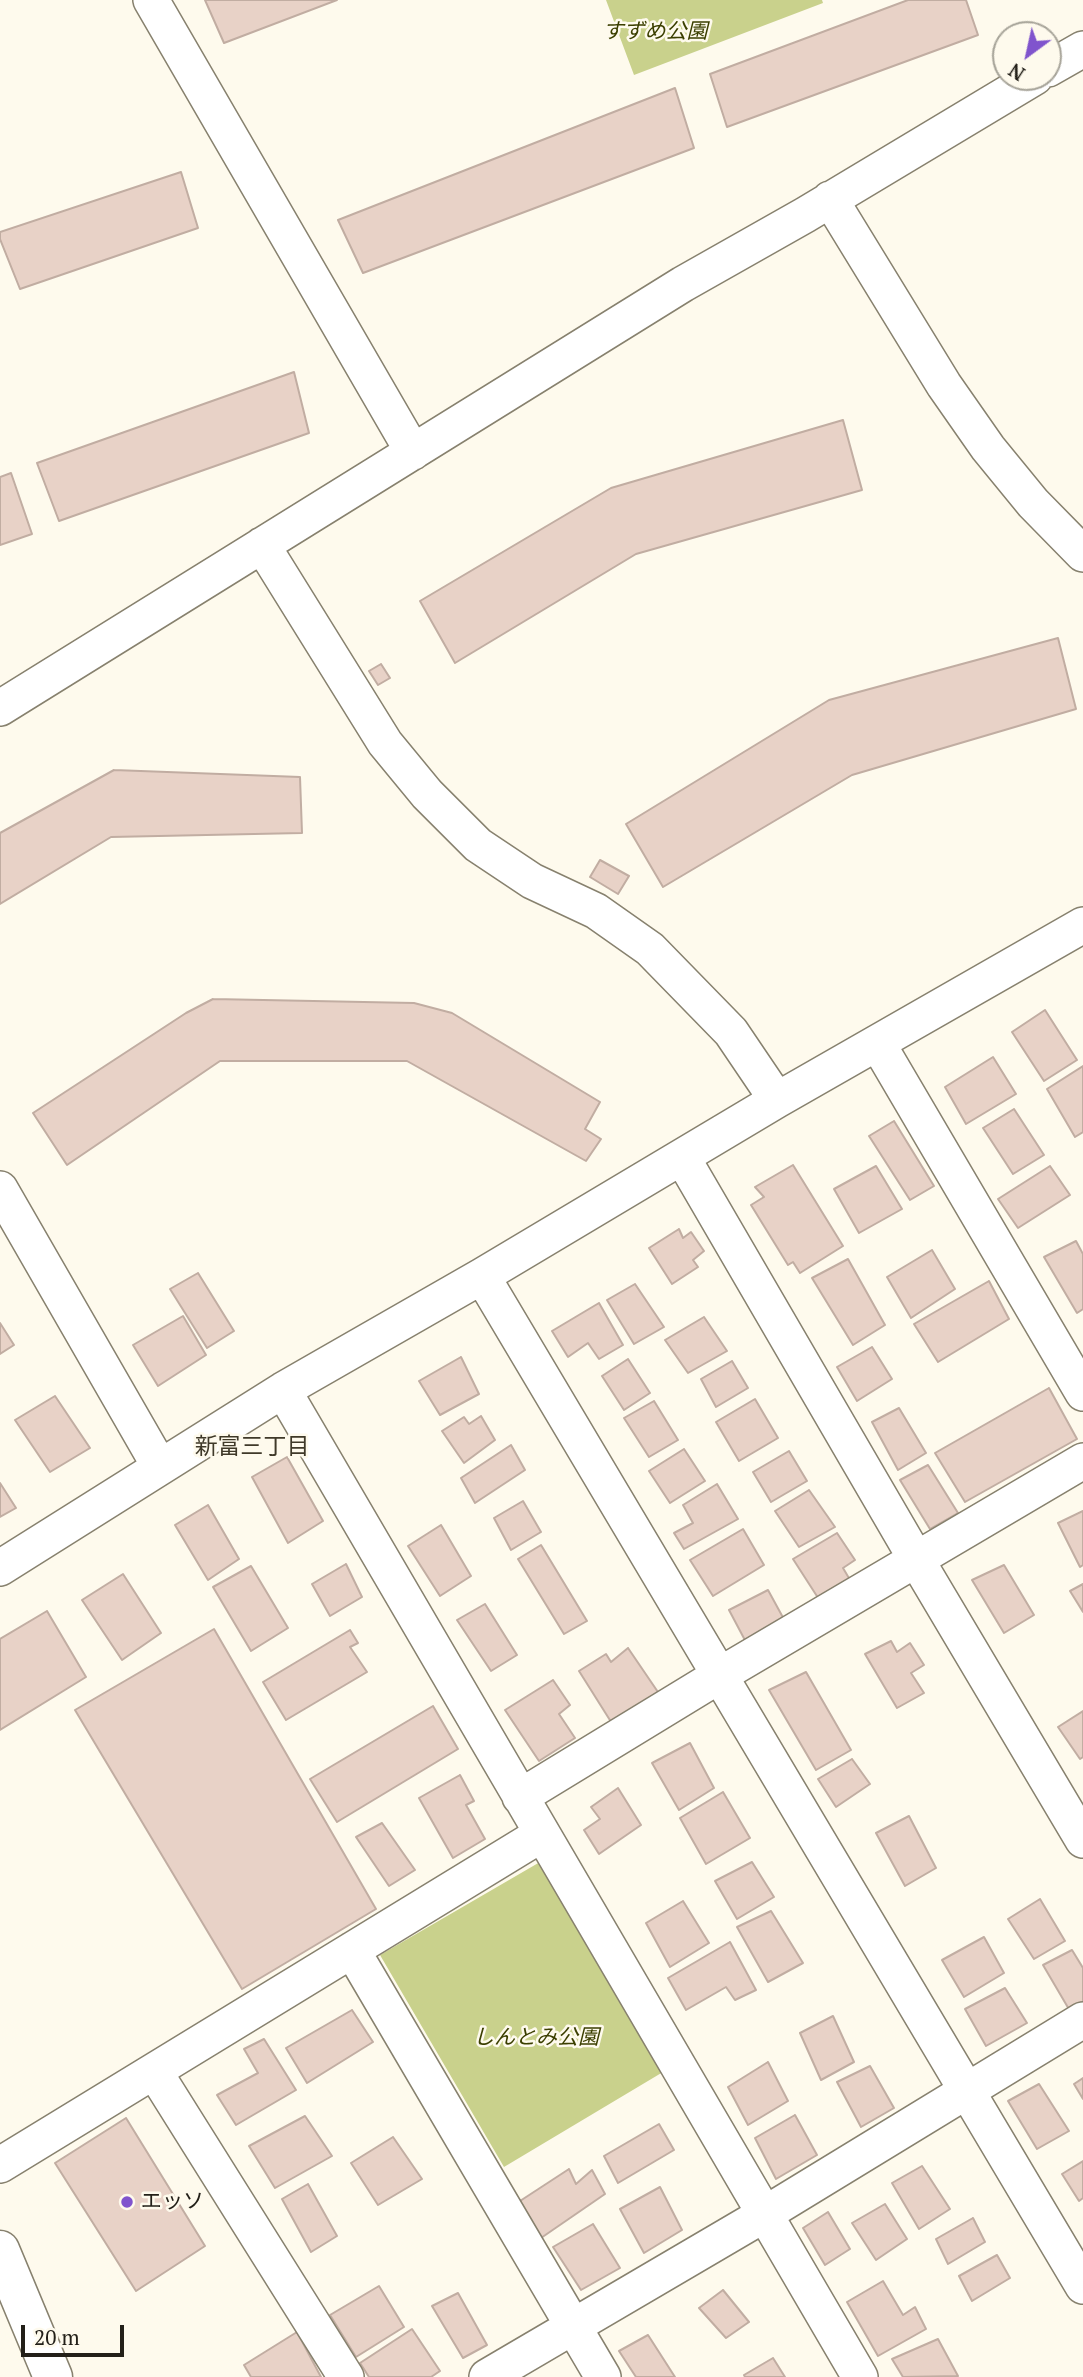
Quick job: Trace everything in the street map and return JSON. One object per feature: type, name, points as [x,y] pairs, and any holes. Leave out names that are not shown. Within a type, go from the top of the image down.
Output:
[{"type":"main road","points":[[0,2250],[52,2377]]},
{"type":"street","points":[[151,0],[413,452]]},
{"type":"street","points":[[1062,61],[1083,49]]},
{"type":"street","points":[[0,708],[683,284],[1011,91]]},
{"type":"street","points":[[830,199],[951,395],[1033,503],[1083,554]]},
{"type":"street","points":[[262,545],[385,743],[427,794],[478,845],[532,880],[596,911],[650,949],[731,1032],[777,1100]]},
{"type":"street","points":[[0,1568],[283,1390],[482,1276],[777,1100],[1083,925]]},
{"type":"street","points":[[878,1044],[1083,1393]]},
{"type":"street","points":[[682,1157],[1083,1840]]},
{"type":"street","points":[[0,1189],[160,1467]]},
{"type":"street","points":[[482,1276],[1083,2286]]},
{"type":"street","points":[[283,1390],[860,2377]]},
{"type":"street","points":[[520,1797],[720,1675],[1083,1461]]},
{"type":"street","points":[[0,2165],[542,1834]]},
{"type":"street","points":[[352,1950],[603,2377]]},
{"type":"street","points":[[487,2377],[765,2214],[1083,2020]]},
{"type":"street","points":[[154,2071],[346,2377]]},
{"type":"green space","name":"すずめ公園","points":[[606,0],[822,0],[823,3],[634,75]]},
{"type":"green space","name":"しんとみ公園","points":[[540,1862],[663,2072],[504,2167],[380,1955]]},
{"type":"building","points":[[205,0],[337,0],[224,43]]},
{"type":"building","points":[[908,0],[966,0],[978,35],[727,127],[710,74]]},
{"type":"building","points":[[675,88],[694,148],[363,273],[338,220]]},
{"type":"building","points":[[181,172],[198,228],[20,289],[0,239],[0,232]]},
{"type":"building","points":[[294,372],[309,433],[59,521],[37,463]]},
{"type":"building","points":[[843,420],[862,490],[636,554],[455,663],[420,601],[611,488]]},
{"type":"building","points":[[11,473],[32,534],[0,545],[0,477]]},
{"type":"building","points":[[1058,638],[1076,709],[852,775],[663,887],[626,824],[829,700]]},
{"type":"building","points":[[381,664],[390,678],[378,685],[369,671]]},
{"type":"building","points":[[114,770],[300,777],[302,833],[111,837],[0,904],[0,833]]},
{"type":"building","points":[[600,860],[629,876],[618,894],[590,877]]},
{"type":"building","points":[[213,999],[414,1003],[452,1013],[600,1102],[585,1129],[601,1139],[586,1161],[407,1061],[220,1061],[67,1165],[33,1113],[186,1013]]},
{"type":"building","points":[[1045,1010],[1077,1060],[1044,1081],[1012,1032]]},
{"type":"building","points":[[993,1057],[1016,1094],[966,1124],[945,1087]]},
{"type":"building","points":[[1083,1066],[1083,1132],[1075,1137],[1047,1089]]},
{"type":"building","points":[[1014,1109],[1044,1155],[1013,1174],[983,1128]]},
{"type":"building","points":[[894,1121],[934,1186],[910,1200],[869,1136]]},
{"type":"building","points":[[793,1165],[843,1246],[800,1273],[793,1262],[788,1265],[751,1205],[764,1197],[755,1187]]},
{"type":"building","points":[[876,1166],[902,1209],[859,1233],[834,1189]]},
{"type":"building","points":[[1050,1166],[1070,1195],[1018,1228],[998,1199]]},
{"type":"building","points":[[679,1229],[683,1238],[691,1232],[704,1251],[693,1260],[698,1267],[672,1284],[649,1248]]},
{"type":"building","points":[[1076,1241],[1083,1254],[1083,1309],[1077,1313],[1044,1257]]},
{"type":"building","points":[[932,1250],[955,1289],[911,1318],[887,1277]]},
{"type":"building","points":[[848,1259],[885,1325],[853,1345],[812,1278]]},
{"type":"building","points":[[198,1273],[234,1331],[207,1348],[170,1289]]},
{"type":"building","points":[[989,1281],[1009,1319],[938,1362],[914,1324]]},
{"type":"building","points":[[635,1284],[664,1327],[634,1344],[607,1300]]},
{"type":"building","points":[[599,1303],[623,1345],[599,1359],[588,1343],[568,1357],[552,1331]]},
{"type":"building","points":[[183,1316],[206,1355],[158,1386],[133,1345]]},
{"type":"building","points":[[704,1317],[727,1351],[688,1373],[665,1340]]},
{"type":"building","points":[[0,1323],[14,1345],[0,1354]]},
{"type":"building","points":[[872,1347],[892,1379],[857,1401],[837,1367]]},
{"type":"building","points":[[461,1357],[479,1394],[440,1415],[419,1381]]},
{"type":"building","points":[[628,1359],[650,1393],[624,1410],[602,1376]]},
{"type":"building","points":[[732,1361],[748,1388],[716,1407],[701,1379]]},
{"type":"building","points":[[1049,1388],[1077,1439],[965,1502],[935,1453]]},
{"type":"building","points":[[55,1396],[90,1448],[50,1472],[15,1420]]},
{"type":"building","points":[[755,1399],[778,1438],[739,1461],[716,1422]]},
{"type":"building","points":[[654,1401],[678,1440],[649,1457],[624,1418]]},
{"type":"building","points":[[899,1408],[926,1453],[898,1470],[872,1422]]},
{"type":"building","points":[[481,1416],[495,1440],[464,1463],[442,1431],[464,1417],[469,1424]]},
{"type":"building","points":[[511,1445],[525,1470],[475,1503],[461,1478]]},
{"type":"building","points":[[684,1449],[705,1481],[670,1503],[649,1471]]},
{"type":"building","points":[[789,1451],[807,1481],[771,1502],[753,1472]]},
{"type":"building","points":[[287,1457],[323,1521],[288,1543],[252,1477]]},
{"type":"building","points":[[928,1465],[958,1513],[930,1529],[900,1480]]},
{"type":"building","points":[[0,1483],[16,1508],[0,1517]]},
{"type":"building","points":[[717,1484],[738,1519],[684,1549],[674,1533],[693,1523],[683,1505]]},
{"type":"building","points":[[809,1490],[835,1527],[799,1547],[775,1511]]},
{"type":"building","points":[[523,1501],[541,1532],[511,1550],[494,1518]]},
{"type":"building","points":[[208,1505],[239,1559],[208,1580],[175,1525]]},
{"type":"building","points":[[1083,1511],[1083,1565],[1080,1567],[1058,1523]]},
{"type":"building","points":[[441,1525],[471,1576],[440,1596],[408,1546]]},
{"type":"building","points":[[743,1529],[764,1565],[713,1596],[690,1560]]},
{"type":"building","points":[[837,1533],[855,1560],[843,1568],[853,1585],[822,1604],[793,1559]]},
{"type":"building","points":[[541,1545],[587,1621],[564,1634],[518,1559]]},
{"type":"building","points":[[346,1564],[362,1597],[330,1616],[312,1584]]},
{"type":"building","points":[[1004,1565],[1034,1615],[1004,1633],[972,1580]]},
{"type":"building","points":[[251,1566],[288,1628],[251,1651],[213,1587]]},
{"type":"building","points":[[123,1574],[161,1633],[122,1660],[82,1600]]},
{"type":"building","points":[[1083,1584],[1083,1612],[1070,1591]]},
{"type":"building","points":[[768,1590],[786,1623],[747,1644],[729,1610]]},
{"type":"building","points":[[485,1604],[517,1655],[491,1671],[457,1620]]},
{"type":"building","points":[[47,1611],[86,1677],[0,1730],[0,1639]]},
{"type":"building","points":[[214,1629],[376,1909],[242,1989],[75,1710]]},
{"type":"building","points":[[350,1630],[358,1643],[350,1647],[367,1672],[286,1720],[263,1682]]},
{"type":"building","points":[[891,1641],[897,1652],[910,1643],[924,1665],[911,1673],[924,1693],[897,1708],[865,1654]]},
{"type":"building","points":[[628,1648],[660,1695],[613,1725],[579,1671],[606,1654],[611,1662]]},
{"type":"building","points":[[806,1672],[851,1750],[816,1770],[769,1690]]},
{"type":"building","points":[[553,1680],[570,1705],[559,1714],[575,1738],[539,1761],[505,1710]]},
{"type":"building","points":[[433,1706],[458,1749],[337,1822],[310,1779]]},
{"type":"building","points":[[1083,1711],[1083,1757],[1080,1759],[1058,1727]]},
{"type":"building","points":[[690,1743],[714,1788],[679,1810],[652,1763]]},
{"type":"building","points":[[852,1759],[870,1784],[836,1807],[818,1779]]},
{"type":"building","points":[[460,1775],[474,1801],[466,1805],[485,1839],[453,1858],[419,1798]]},
{"type":"building","points":[[618,1788],[641,1825],[599,1854],[584,1830],[600,1819],[591,1807]]},
{"type":"building","points":[[723,1792],[750,1838],[706,1864],[680,1818]]},
{"type":"building","points":[[909,1816],[936,1868],[905,1886],[876,1833]]},
{"type":"building","points":[[382,1823],[415,1870],[389,1886],[356,1837]]},
{"type":"building","points":[[752,1862],[774,1897],[737,1919],[715,1881]]},
{"type":"building","points":[[1040,1899],[1065,1941],[1034,1959],[1008,1919]]},
{"type":"building","points":[[683,1901],[709,1943],[670,1967],[646,1923]]},
{"type":"building","points":[[771,1911],[803,1963],[768,1982],[737,1927]]},
{"type":"building","points":[[984,1937],[1004,1973],[964,1997],[942,1960]]},
{"type":"building","points":[[730,1942],[756,1990],[735,2000],[726,1987],[686,2010],[668,1978]]},
{"type":"building","points":[[1072,1950],[1083,1968],[1083,2004],[1070,2011],[1043,1965]]},
{"type":"building","points":[[1005,1988],[1027,2023],[986,2046],[965,2009]]},
{"type":"building","points":[[352,2010],[373,2042],[307,2083],[286,2048]]},
{"type":"building","points":[[833,2016],[854,2062],[821,2080],[800,2033]]},
{"type":"building","points":[[264,2039],[296,2090],[236,2125],[217,2095],[258,2073],[244,2049]]},
{"type":"building","points":[[768,2062],[788,2101],[748,2125],[728,2087]]},
{"type":"building","points":[[870,2066],[894,2108],[861,2127],[837,2082]]},
{"type":"building","points":[[1083,2078],[1083,2099],[1074,2084]]},
{"type":"building","points":[[1039,2084],[1069,2131],[1037,2149],[1008,2101]]},
{"type":"building","points":[[795,2115],[817,2155],[776,2179],[755,2138]]},
{"type":"building","points":[[305,2116],[332,2156],[275,2188],[249,2146]]},
{"type":"building","points":[[126,2118],[205,2246],[136,2291],[55,2163]]},
{"type":"building","points":[[659,2124],[674,2150],[618,2183],[604,2156]]},
{"type":"building","points":[[393,2137],[422,2179],[378,2205],[351,2163]]},
{"type":"building","points":[[1083,2161],[1083,2198],[1079,2201],[1062,2174]]},
{"type":"building","points":[[922,2166],[950,2209],[919,2229],[892,2183]]},
{"type":"building","points":[[569,2169],[576,2184],[592,2170],[605,2194],[541,2238],[520,2201]]},
{"type":"building","points":[[308,2184],[337,2236],[311,2252],[282,2199]]},
{"type":"building","points":[[660,2187],[682,2230],[644,2253],[620,2209]]},
{"type":"building","points":[[885,2204],[907,2239],[876,2260],[852,2223]]},
{"type":"building","points":[[828,2212],[850,2249],[825,2265],[803,2228]]},
{"type":"building","points":[[973,2218],[985,2242],[948,2264],[936,2239]]},
{"type":"building","points":[[593,2224],[620,2268],[581,2290],[553,2247]]},
{"type":"building","points":[[997,2255],[1010,2278],[972,2301],[959,2276]]},
{"type":"building","points":[[883,2281],[903,2315],[915,2307],[926,2329],[878,2356],[847,2302]]},
{"type":"building","points":[[379,2286],[404,2327],[356,2357],[330,2315]]},
{"type":"building","points":[[723,2290],[749,2322],[726,2338],[699,2308]]},
{"type":"building","points":[[458,2293],[487,2345],[463,2358],[432,2306]]},
{"type":"building","points":[[412,2329],[440,2371],[431,2377],[369,2377],[360,2363]]},
{"type":"building","points":[[297,2332],[321,2377],[251,2377],[244,2365]]},
{"type":"building","points":[[648,2335],[675,2377],[636,2377],[619,2351]]},
{"type":"building","points":[[938,2339],[958,2376],[903,2377],[892,2359]]},
{"type":"building","points":[[773,2358],[785,2377],[745,2377],[744,2375]]},
{"type":"place","name":"エッソ","points":[[127,2202]]},
{"type":"district","name":"新富三丁目","points":[[252,1447]]}]
